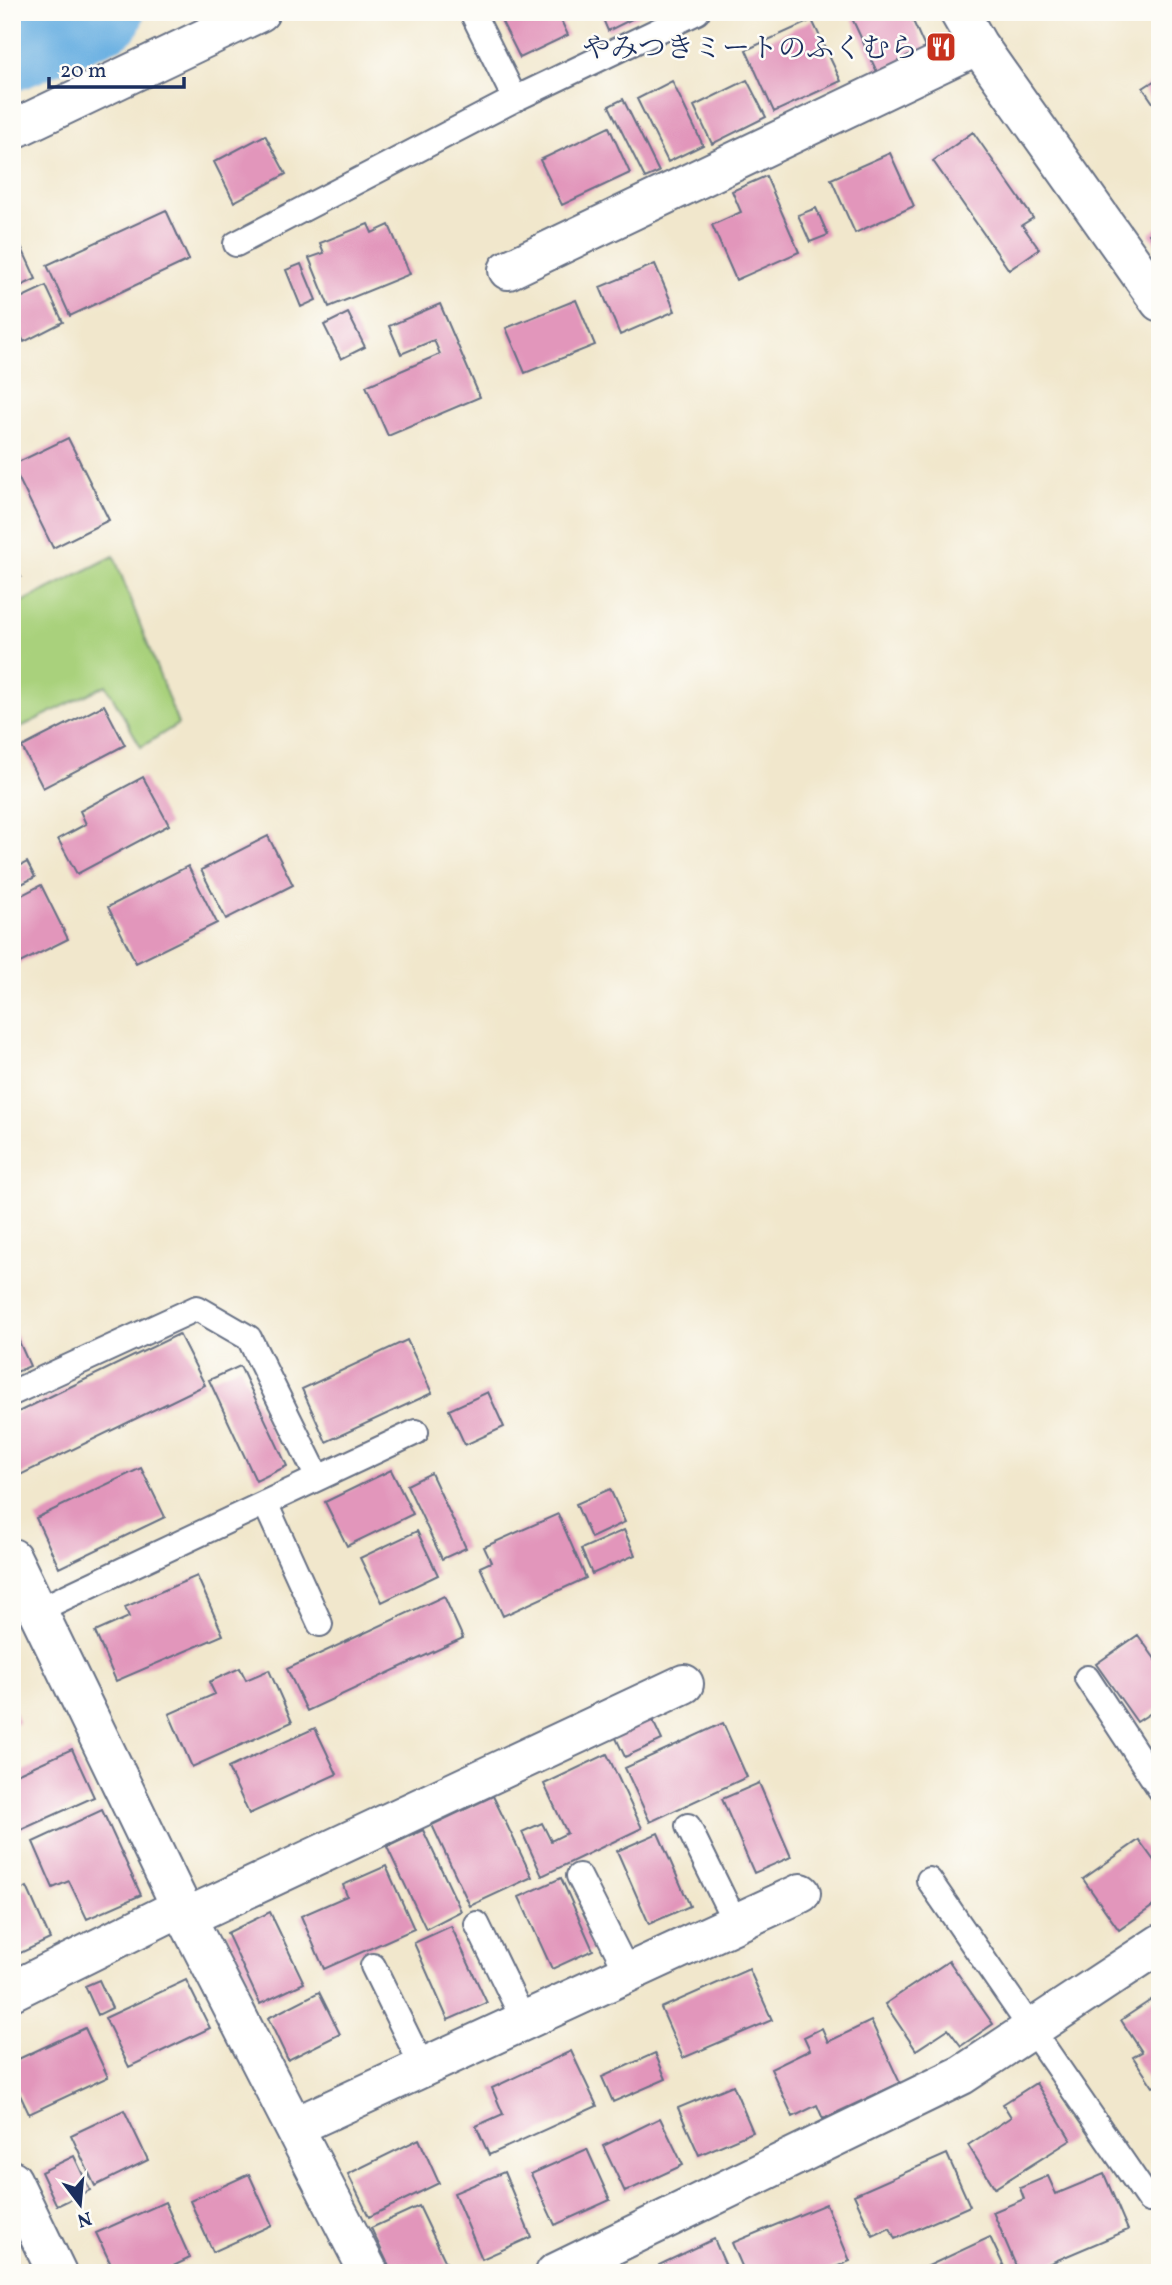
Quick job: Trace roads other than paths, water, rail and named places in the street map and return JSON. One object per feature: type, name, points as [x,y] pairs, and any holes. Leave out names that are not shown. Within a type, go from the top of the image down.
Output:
[{"type":"street","points":[[12,130],[260,12]]},
{"type":"street","points":[[959,12],[978,45],[1160,302]]},
{"type":"street","points":[[509,270],[978,45]]},
{"type":"street","points":[[12,1558],[184,1912],[369,2273]]},
{"type":"street","points":[[12,1991],[684,1684]]},
{"type":"street","points":[[294,2127],[802,1893]]},
{"type":"street","points":[[555,2273],[962,2074],[1160,1944]]},
{"type":"street","points":[[12,2180],[57,2273]]},
{"type":"lane","points":[[472,12],[515,99]]},
{"type":"lane","points":[[236,244],[515,99],[696,12]]},
{"type":"lane","points":[[12,1393],[197,1308],[248,1338],[318,1478]]},
{"type":"lane","points":[[38,1610],[416,1432]]},
{"type":"lane","points":[[265,1503],[320,1624]]},
{"type":"lane","points":[[1087,1678],[1160,1788]]},
{"type":"lane","points":[[688,1826],[736,1924]]},
{"type":"lane","points":[[579,1876],[628,1973]]},
{"type":"lane","points":[[929,1880],[1150,2200]]},
{"type":"lane","points":[[477,1924],[524,2021]]},
{"type":"lane","points":[[373,1966],[423,2068]]},
{"type":"waterway","points":[[12,51],[104,12]]},
{"type":"place","name":"やみつきミートのふくむら","points":[[941,47]]}]
